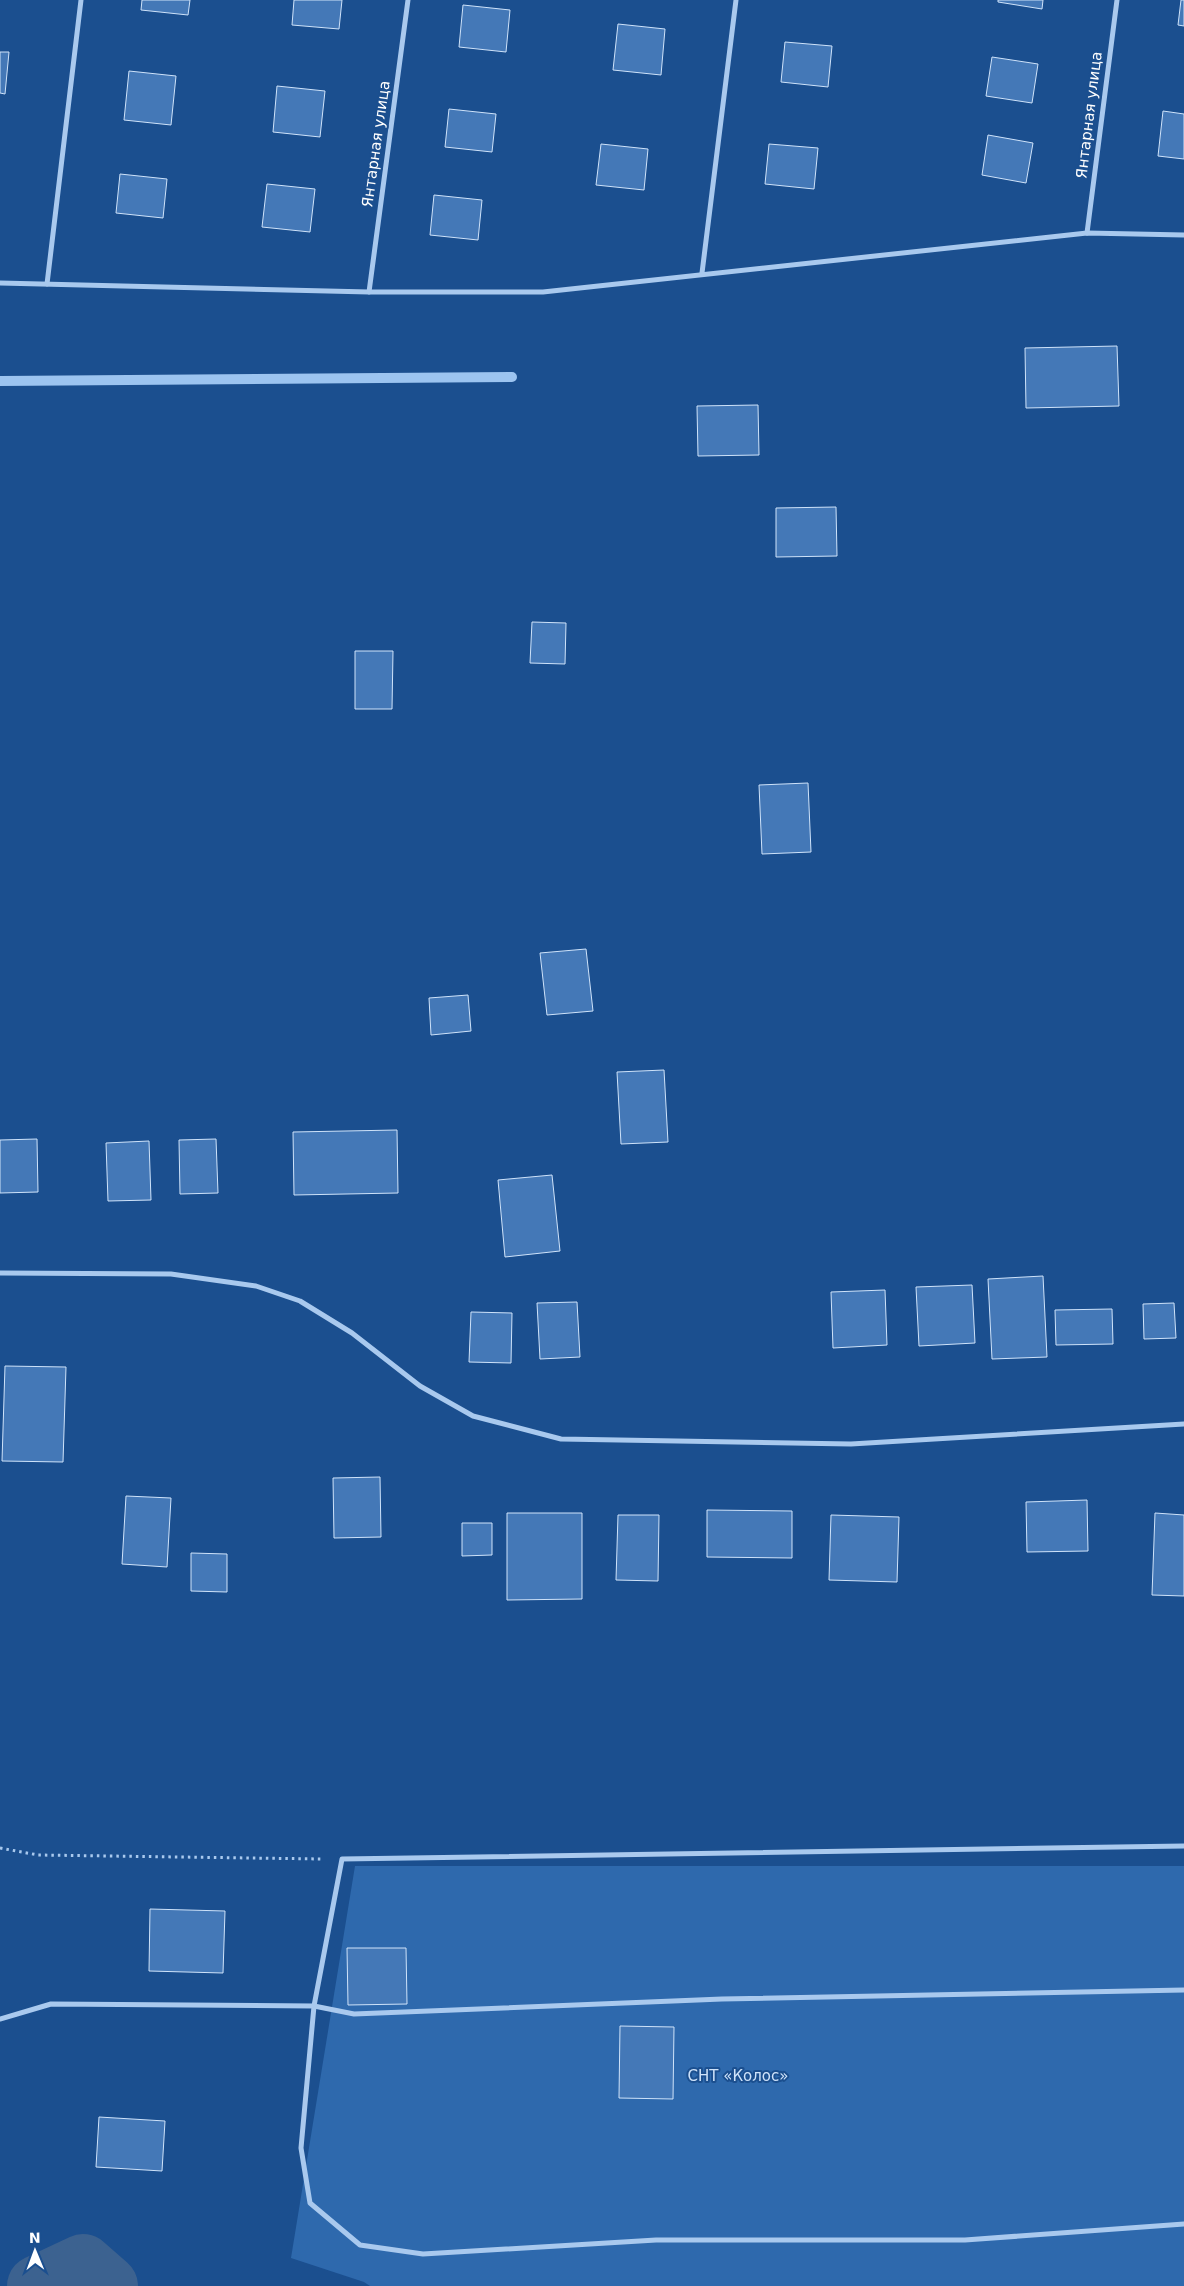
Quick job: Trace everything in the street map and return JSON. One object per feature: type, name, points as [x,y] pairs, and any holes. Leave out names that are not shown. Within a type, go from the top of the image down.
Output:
[{"type":"street","points":[[48,284],[81,0]]},
{"type":"street","name":"Янтарная улица","points":[[369,292],[408,0]]},
{"type":"street","points":[[702,273],[736,0]]},
{"type":"street","name":"Янтарная улица","points":[[1087,233],[1117,0]]},
{"type":"street","points":[[0,283],[369,292],[542,292],[702,273],[1087,233],[1184,234]]},
{"type":"street","points":[[0,1273],[171,1274],[256,1286],[300,1301],[352,1332],[420,1386],[473,1416],[561,1440],[851,1444],[1184,1424]]},
{"type":"street","points":[[1184,1846],[342,1859],[314,2006],[300,2148],[310,2203],[360,2245],[423,2254],[656,2240],[965,2240],[1184,2224]]},
{"type":"street","points":[[0,2019],[51,2004],[314,2006],[354,2014],[722,1999],[1184,1990]]},
{"type":"path","points":[[0,1848],[38,1855],[342,1859]]},
{"type":"green space","name":"СНТ «Колос»","points":[[355,1866],[1184,1866],[1184,2286],[370,2286],[364,2282],[291,2258]]},
{"type":"building","points":[[142,0],[190,0],[188,15],[141,10]]},
{"type":"building","points":[[294,0],[342,0],[339,29],[292,25]]},
{"type":"building","points":[[998,0],[1043,0],[1042,9],[998,2]]},
{"type":"building","points":[[1181,0],[1184,0],[1184,26],[1178,25]]},
{"type":"building","points":[[463,5],[510,10],[506,52],[459,47]]},
{"type":"building","points":[[618,24],[665,29],[661,75],[613,70]]},
{"type":"building","points":[[785,42],[832,46],[828,87],[781,82]]},
{"type":"building","points":[[0,52],[9,52],[5,94],[0,93]]},
{"type":"building","points":[[992,57],[1038,64],[1032,103],[986,96]]},
{"type":"building","points":[[129,71],[176,76],[171,125],[124,120]]},
{"type":"building","points":[[277,86],[325,91],[320,137],[273,132]]},
{"type":"building","points":[[449,109],[496,114],[492,152],[445,147]]},
{"type":"building","points":[[1163,111],[1184,114],[1184,159],[1158,156]]},
{"type":"building","points":[[988,135],[1033,143],[1026,183],[982,175]]},
{"type":"building","points":[[601,144],[648,149],[644,190],[596,185]]},
{"type":"building","points":[[769,144],[818,148],[814,189],[765,184]]},
{"type":"building","points":[[120,174],[167,179],[163,218],[116,213]]},
{"type":"building","points":[[267,184],[315,189],[310,232],[262,227]]},
{"type":"building","points":[[434,195],[482,200],[478,240],[430,235]]},
{"type":"building","points":[[1117,346],[1119,406],[1026,408],[1025,348]]},
{"type":"building","points":[[758,405],[759,455],[698,456],[697,406]]},
{"type":"building","points":[[836,507],[837,556],[776,557],[776,508]]},
{"type":"building","points":[[532,622],[566,623],[565,664],[530,663]]},
{"type":"building","points":[[355,651],[393,651],[392,709],[355,709]]},
{"type":"building","points":[[808,783],[811,852],[762,854],[759,785]]},
{"type":"building","points":[[586,949],[593,1011],[547,1015],[540,953]]},
{"type":"building","points":[[468,995],[471,1031],[431,1035],[429,998]]},
{"type":"building","points":[[664,1070],[668,1142],[621,1144],[617,1072]]},
{"type":"building","points":[[397,1130],[398,1193],[294,1195],[293,1132]]},
{"type":"building","points":[[37,1139],[38,1192],[0,1193],[0,1140]]},
{"type":"building","points":[[216,1139],[218,1193],[180,1194],[179,1140]]},
{"type":"building","points":[[149,1141],[151,1200],[108,1201],[106,1143]]},
{"type":"building","points":[[552,1175],[560,1251],[505,1257],[498,1180]]},
{"type":"building","points":[[1043,1276],[1047,1357],[992,1359],[988,1279]]},
{"type":"building","points":[[972,1285],[975,1343],[919,1346],[916,1287]]},
{"type":"building","points":[[885,1290],[887,1345],[833,1348],[831,1292]]},
{"type":"building","points":[[577,1302],[580,1357],[540,1359],[537,1303]]},
{"type":"building","points":[[1174,1303],[1176,1338],[1144,1339],[1143,1304]]},
{"type":"building","points":[[1112,1309],[1113,1344],[1056,1345],[1055,1310]]},
{"type":"building","points":[[471,1312],[512,1313],[511,1363],[469,1362]]},
{"type":"building","points":[[5,1366],[66,1367],[63,1462],[2,1461]]},
{"type":"building","points":[[380,1477],[381,1537],[334,1538],[333,1478]]},
{"type":"building","points":[[126,1496],[171,1498],[167,1567],[122,1564]]},
{"type":"building","points":[[1087,1500],[1088,1551],[1027,1552],[1026,1502]]},
{"type":"building","points":[[707,1510],[792,1511],[792,1558],[707,1557]]},
{"type":"building","points":[[507,1513],[582,1513],[582,1599],[507,1600]]},
{"type":"building","points":[[1155,1513],[1184,1515],[1184,1596],[1152,1595]]},
{"type":"building","points":[[618,1515],[659,1515],[658,1581],[616,1580]]},
{"type":"building","points":[[831,1515],[899,1517],[897,1582],[829,1580]]},
{"type":"building","points":[[462,1523],[492,1523],[492,1555],[462,1556]]},
{"type":"building","points":[[191,1553],[227,1554],[227,1592],[191,1591]]},
{"type":"building","points":[[150,1909],[225,1911],[223,1973],[149,1971]]},
{"type":"building","points":[[347,1948],[406,1948],[407,2004],[348,2005]]},
{"type":"building","points":[[620,2026],[674,2027],[673,2099],[619,2098]]},
{"type":"building","points":[[99,2117],[165,2121],[162,2171],[96,2167]]},
{"type":"waterway","points":[[0,381],[512,377]]},
{"type":"waterway","points":[[38,2286],[83,2265],[107,2286]]}]
